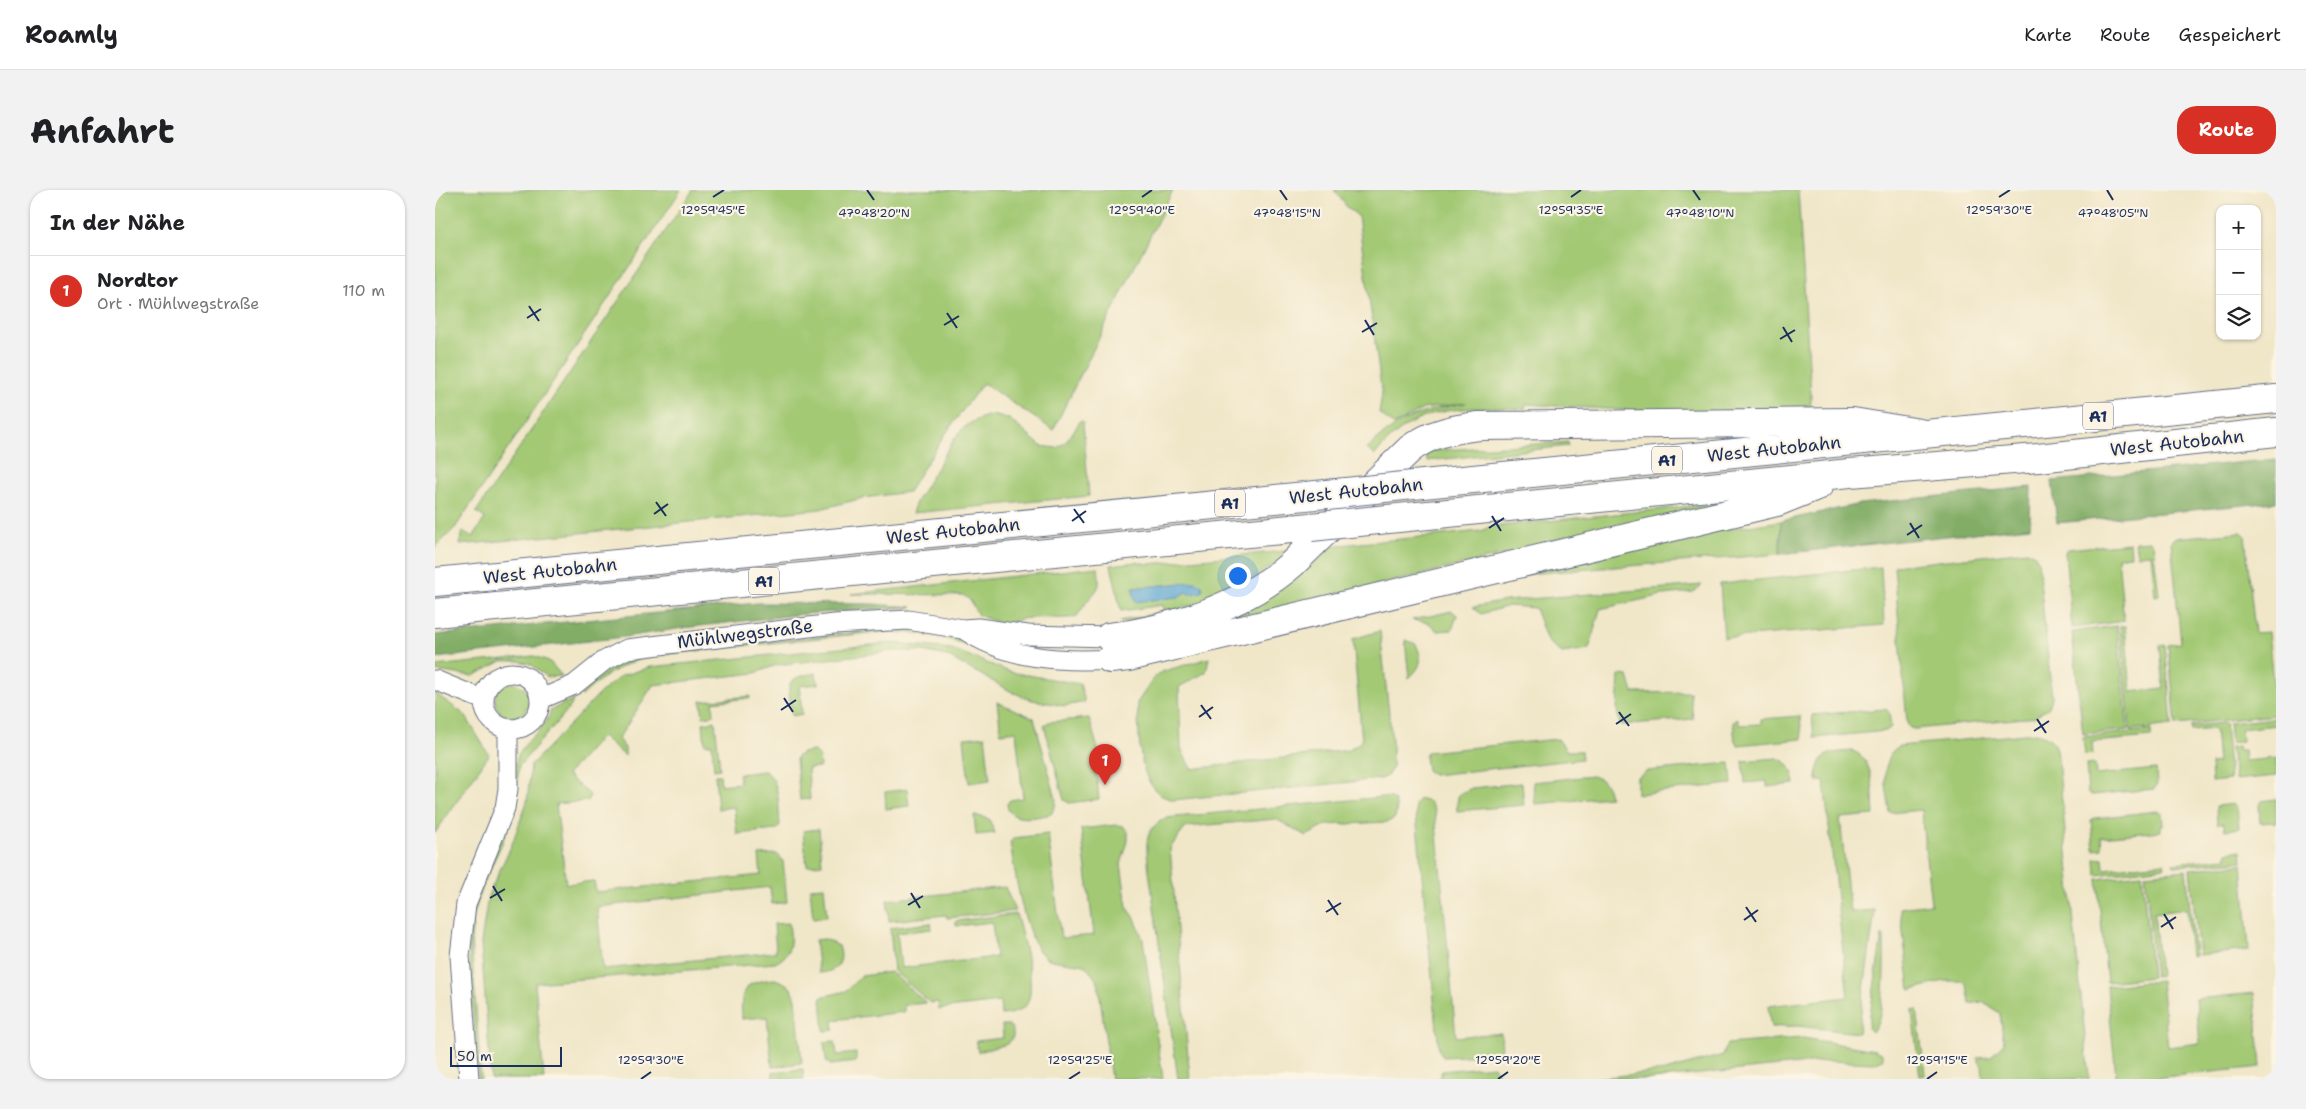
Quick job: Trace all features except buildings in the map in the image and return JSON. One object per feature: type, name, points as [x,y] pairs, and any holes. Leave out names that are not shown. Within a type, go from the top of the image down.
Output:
[{"type":"highway","name":"West Autobahn","points":[[435,582],[2276,399]]},
{"type":"highway","points":[[1850,473],[1777,502],[1168,648],[1129,657],[1109,648],[1124,636],[1199,616],[1255,591],[1275,579],[1410,449],[1432,436],[1455,428],[1479,426],[1853,422],[1920,433]]},
{"type":"highway","name":"West Autobahn","points":[[435,613],[1850,473],[2037,458],[2276,432]]},
{"type":"street","name":"Mühlwegstraße","points":[[541,699],[574,685],[617,653],[641,646],[834,624],[908,620],[963,630],[981,642],[1045,658],[1109,648]]},
{"type":"street","points":[[517,673],[533,682],[541,699],[537,714],[528,725],[519,729],[508,729],[494,722],[488,716],[484,700],[486,691],[498,677],[517,673]]},
{"type":"street","points":[[435,680],[484,700]]},
{"type":"street","points":[[469,1079],[460,956],[466,904],[505,808],[508,789],[508,729]]},
{"type":"green space","points":[[435,190],[681,190],[455,528],[435,548]]},
{"type":"green space","points":[[693,190],[1173,190],[1053,430],[983,383],[948,430],[908,492],[863,498],[820,509],[460,545],[463,531],[473,537],[485,518],[476,512]]},
{"type":"green space","points":[[1334,190],[1798,190],[1811,396],[1810,414],[1652,412],[1526,404],[1525,409],[1462,409],[1425,417],[1407,426],[1391,438],[1375,455],[1367,449],[1378,438],[1401,423],[1425,412],[1466,403],[1423,409],[1394,425],[1379,413],[1382,394],[1358,216],[1347,207]]},
{"type":"green space","points":[[991,415],[1009,419],[1041,446],[1057,448],[1066,442],[1081,420],[1083,422],[1089,496],[912,513],[916,502],[956,436],[972,422]]},
{"type":"green space","points":[[1568,442],[1568,446],[1427,461],[1426,451]]},
{"type":"green space","points":[[2276,459],[2276,502],[2057,523],[2052,481]]},
{"type":"green space","points":[[2031,487],[2030,527],[1780,554],[1781,521],[1860,504]]},
{"type":"green space","points":[[1721,503],[1143,641],[1321,547],[1481,531],[1489,527]]},
{"type":"green space","points":[[1781,521],[1780,554],[1514,575],[1702,533]]},
{"type":"green space","points":[[2241,532],[2245,535],[2255,633],[2268,632],[2276,715],[2176,725],[2168,645],[2181,643],[2171,541],[2174,538]]},
{"type":"green space","points":[[2150,541],[2153,544],[2159,595],[2155,596],[2151,554],[2137,555],[2135,542]]},
{"type":"green space","points":[[2130,543],[2131,556],[2118,557],[2124,621],[2072,628],[2065,552],[2067,549]]},
{"type":"green space","points":[[1296,550],[1222,598],[1122,623],[1120,621],[1164,612],[1163,605],[1121,611],[1111,565],[1136,562],[1149,564]],"holes":[[[1195,582],[1202,592],[1189,594],[1186,592],[1178,597],[1135,601],[1133,588]]]},
{"type":"green space","points":[[2027,551],[2034,554],[2038,560],[2052,698],[2049,707],[2034,717],[1910,728],[1907,723],[1894,566]]},
{"type":"green space","points":[[1098,567],[1099,586],[1076,617],[1021,619],[1007,626],[978,615],[970,600],[963,595],[851,594]]},
{"type":"green space","points":[[1881,567],[1884,625],[1724,638],[1720,584]]},
{"type":"green space","points":[[1702,585],[1693,592],[1663,595],[1600,609],[1589,649],[1562,653],[1547,641],[1535,608],[1509,606],[1481,614],[1473,607],[1505,601]]},
{"type":"green space","points":[[758,603],[874,604],[912,607],[804,614],[683,628],[625,637],[435,658],[435,635]]},
{"type":"green space","points":[[1452,611],[1457,615],[1452,630],[1437,631],[1429,623],[1412,620]]},
{"type":"green space","points":[[2117,626],[2128,730],[2083,734],[2072,632]]},
{"type":"green space","points":[[2120,626],[2125,626],[2131,692],[2164,688],[2160,646],[2165,645],[2172,725],[2130,730]]},
{"type":"green space","points":[[889,629],[918,630],[946,636],[1000,653],[1001,657],[964,644],[931,636],[898,633],[859,634],[656,655],[625,665],[598,681],[582,696],[580,695],[609,670],[645,654]]},
{"type":"green space","points":[[1380,631],[1392,742],[1392,768],[1388,775],[1381,779],[1173,800],[1160,795],[1152,785],[1146,775],[1143,764],[1137,703],[1154,678],[1161,672],[1209,658],[1206,672],[1179,687],[1181,749],[1191,769],[1349,750],[1362,741],[1353,639]]},
{"type":"green space","points":[[1405,640],[1416,644],[1420,654],[1419,666],[1409,678]]},
{"type":"green space","points":[[891,643],[952,649],[1010,672],[1080,684],[1085,702],[1065,706],[1032,700],[1012,692],[947,656],[923,651],[895,651],[777,665],[755,673],[653,685],[618,739],[625,748],[625,756],[602,736],[567,775],[590,795],[588,801],[556,804],[566,884],[594,881],[596,892],[761,875],[759,855],[777,854],[783,861],[787,902],[772,904],[770,887],[597,907],[603,969],[776,952],[774,924],[789,923],[790,941],[788,951],[781,960],[775,963],[535,983],[544,1079],[491,1079],[481,943],[488,896],[512,844],[527,802],[531,765],[600,693],[621,676],[650,667]]},
{"type":"green space","points":[[534,656],[549,661],[562,676],[547,677],[531,664],[518,661],[502,661],[473,676],[435,671],[435,666]]},
{"type":"green space","points":[[816,673],[818,684],[799,686],[802,714],[792,716],[789,690],[792,681],[805,675]]},
{"type":"green space","points":[[1619,675],[1628,676],[1633,693],[1690,692],[1693,719],[1620,725],[1617,710]]},
{"type":"green space","points":[[512,683],[519,684],[524,688],[528,693],[528,707],[524,712],[519,716],[512,717],[505,716],[500,712],[496,707],[495,700],[496,693],[500,688],[505,684]]},
{"type":"green space","points":[[435,693],[465,715],[489,755],[435,833]]},
{"type":"green space","points":[[750,696],[750,698],[713,702],[714,715],[703,717],[701,701]]},
{"type":"green space","points":[[573,699],[571,706],[519,766],[515,806],[502,843],[484,882],[474,914],[471,940],[481,1079],[478,1079],[469,970],[469,921],[518,755],[526,743],[541,728],[551,710]]},
{"type":"green space","points":[[997,702],[1034,718],[1056,799],[1055,807],[1051,814],[1025,818],[1012,814],[1009,810],[1007,804],[1010,800],[1023,798],[1016,731],[1001,733]]},
{"type":"green space","points":[[1886,709],[1889,713],[1891,727],[1886,731],[1814,738],[1812,715]]},
{"type":"green space","points":[[1800,716],[1802,739],[1738,745],[1735,741],[1733,722],[1738,719],[1739,725],[1761,724],[1761,719]]},
{"type":"green space","points":[[1089,718],[1104,770],[1096,772],[1099,799],[1069,803],[1064,800],[1044,725],[1049,722]]},
{"type":"green space","points":[[2276,718],[2276,725],[2241,729],[2242,741],[2231,743],[2229,723]]},
{"type":"green space","points":[[715,721],[720,769],[714,770],[712,744],[705,744],[703,723]]},
{"type":"green space","points":[[2225,723],[2230,780],[2212,782],[2211,764],[2218,763],[2215,729],[2191,731],[2191,726]]},
{"type":"green space","points":[[2151,730],[2151,737],[2092,742],[2093,754],[2085,755],[2083,737]]},
{"type":"green space","points":[[2036,733],[2049,738],[2057,749],[2089,1079],[1983,1079],[1982,1066],[1977,1058],[1990,1057],[2004,1044],[2000,1013],[1982,1002],[1970,1004],[1967,985],[1963,981],[1944,981],[1910,990],[1900,908],[1931,904],[1921,810],[1890,813],[1885,776],[1886,767],[1892,752],[1899,746]]},
{"type":"green space","points":[[985,736],[990,780],[969,783],[964,738]]},
{"type":"green space","points":[[1558,739],[1567,751],[1581,751],[1582,759],[1433,775],[1427,770],[1425,757],[1427,752]]},
{"type":"green space","points":[[2238,746],[2239,750],[2244,750],[2245,761],[2276,758],[2276,776],[2235,780],[2231,747]]},
{"type":"green space","points":[[814,751],[819,756],[820,767],[808,768],[810,799],[800,800],[796,758],[801,753]]},
{"type":"green space","points":[[1853,751],[1866,762],[1869,770],[1873,788],[1874,815],[1840,818],[1850,912],[1875,910],[1858,1033],[1798,1026],[1771,1027],[1768,1006],[1848,997],[1824,781],[1817,781],[1819,764],[1822,759],[1837,752]]},
{"type":"green space","points":[[1777,758],[1785,762],[1790,768],[1795,784],[1767,787],[1767,781],[1745,783],[1743,761]]},
{"type":"green space","points":[[1730,763],[1732,784],[1637,794],[1637,777],[1647,771]]},
{"type":"green space","points":[[2095,764],[2096,775],[2156,769],[2157,786],[2154,789],[2092,795],[2088,793],[2086,765]]},
{"type":"green space","points":[[764,771],[773,780],[776,787],[780,825],[776,830],[737,834],[734,807],[718,809],[715,775],[720,775],[721,785],[740,783],[739,774]]},
{"type":"green space","points":[[1592,776],[1605,783],[1610,797],[1535,804],[1533,782]]},
{"type":"green space","points":[[1522,783],[1524,805],[1457,811],[1459,794],[1472,788]]},
{"type":"green space","points":[[907,789],[909,806],[886,809],[885,792]]},
{"type":"green space","points":[[1382,797],[1392,798],[1395,801],[1397,812],[1394,819],[1387,822],[1327,825],[1306,836],[1276,819],[1186,827],[1170,848],[1190,1079],[1178,1079],[1147,855],[1147,840],[1153,828],[1166,818]]},
{"type":"green space","points":[[1419,799],[1430,802],[1435,813],[1456,1037],[1501,1033],[1502,1054],[1443,1057],[1439,1050],[1415,804]]},
{"type":"green space","points":[[2276,799],[2276,822],[2260,823],[2259,805],[2262,801]]},
{"type":"green space","points":[[2234,804],[2237,808],[2239,828],[2225,830],[2224,823],[2217,824],[2216,806]]},
{"type":"green space","points":[[2157,811],[2162,813],[2163,826],[2161,826],[2161,831],[2101,837],[2102,849],[2094,850],[2091,820]]},
{"type":"green space","points":[[974,815],[989,819],[995,833],[976,835]]},
{"type":"green space","points":[[1123,826],[1128,832],[1128,841],[1121,864],[1127,907],[1135,918],[1143,940],[1163,1079],[1111,1079],[1098,982],[1085,965],[1047,958],[1039,951],[1027,923],[1014,869],[1010,842],[1014,838],[1048,834],[1061,938],[1094,935],[1081,829]]},
{"type":"green space","points":[[819,829],[822,864],[807,866],[803,831]]},
{"type":"green space","points":[[2241,850],[2242,861],[2174,866],[2173,863],[2227,858],[2227,852]]},
{"type":"green space","points":[[2103,858],[2104,869],[2164,863],[2165,867],[2096,875],[2095,859]]},
{"type":"green space","points":[[2242,864],[2249,950],[2199,955],[2190,869]]},
{"type":"green space","points":[[2186,870],[2195,955],[2191,956],[2187,909],[2154,913],[2160,976],[2155,976],[2145,874]]},
{"type":"green space","points":[[2142,874],[2152,977],[2107,982],[2097,879]]},
{"type":"green space","points":[[824,887],[827,917],[813,919],[810,888]]},
{"type":"green space","points":[[1005,887],[1015,911],[947,918],[946,915],[889,921],[887,900]]},
{"type":"green space","points":[[1016,914],[1027,958],[1030,983],[1028,1002],[1020,1010],[1001,1015],[1000,1002],[939,1009],[938,1002],[930,1003],[894,971],[890,928],[931,923],[932,929],[897,933],[901,968],[996,957],[992,922],[956,926],[956,921]]},
{"type":"green space","points":[[1882,935],[1884,937],[1884,959],[1882,1002],[1877,1025],[1872,1032],[1868,1028]]},
{"type":"green space","points":[[825,939],[839,946],[841,958],[838,966],[834,969],[819,973],[815,940]]},
{"type":"green space","points":[[891,972],[926,1003],[904,1005],[904,1012],[833,1020],[834,1030],[824,1031],[821,997],[846,991],[861,976]]},
{"type":"green space","points":[[775,979],[789,986],[795,995],[802,1063],[772,1067],[767,1017],[742,1019],[742,1000],[746,988],[756,982]]},
{"type":"green space","points":[[2161,981],[2168,1047],[2200,1043],[2196,999],[2254,993],[2261,1067],[2143,1079],[2119,1079],[2116,1075],[2107,986]]},
{"type":"green space","points":[[1917,1009],[1925,1075],[1920,1076],[1912,1010]]},
{"type":"green space","points":[[1002,1025],[1009,1025],[1013,1030],[1013,1037],[1007,1044],[978,1052],[976,1041],[1003,1038]]},
{"type":"green space","points":[[1803,1038],[1875,1050],[1882,1054],[1883,1059],[1874,1063],[1828,1061],[1651,1079],[1588,1079],[1665,1071],[1723,1055],[1727,1044]]},
{"type":"green space","points":[[835,1041],[837,1055],[856,1053],[856,1062],[830,1065],[826,1060],[824,1042]]},
{"type":"green space","points":[[1494,1066],[1500,1079],[1438,1079],[1442,1071]]},
{"type":"green space","points":[[803,1069],[804,1079],[773,1079],[773,1072]]},
{"type":"water","points":[[1195,582],[1203,587],[1202,592],[1189,594],[1186,592],[1178,597],[1135,602],[1133,588]]},
{"type":"place","name":"Nordtor","points":[[1105,785]]}]
